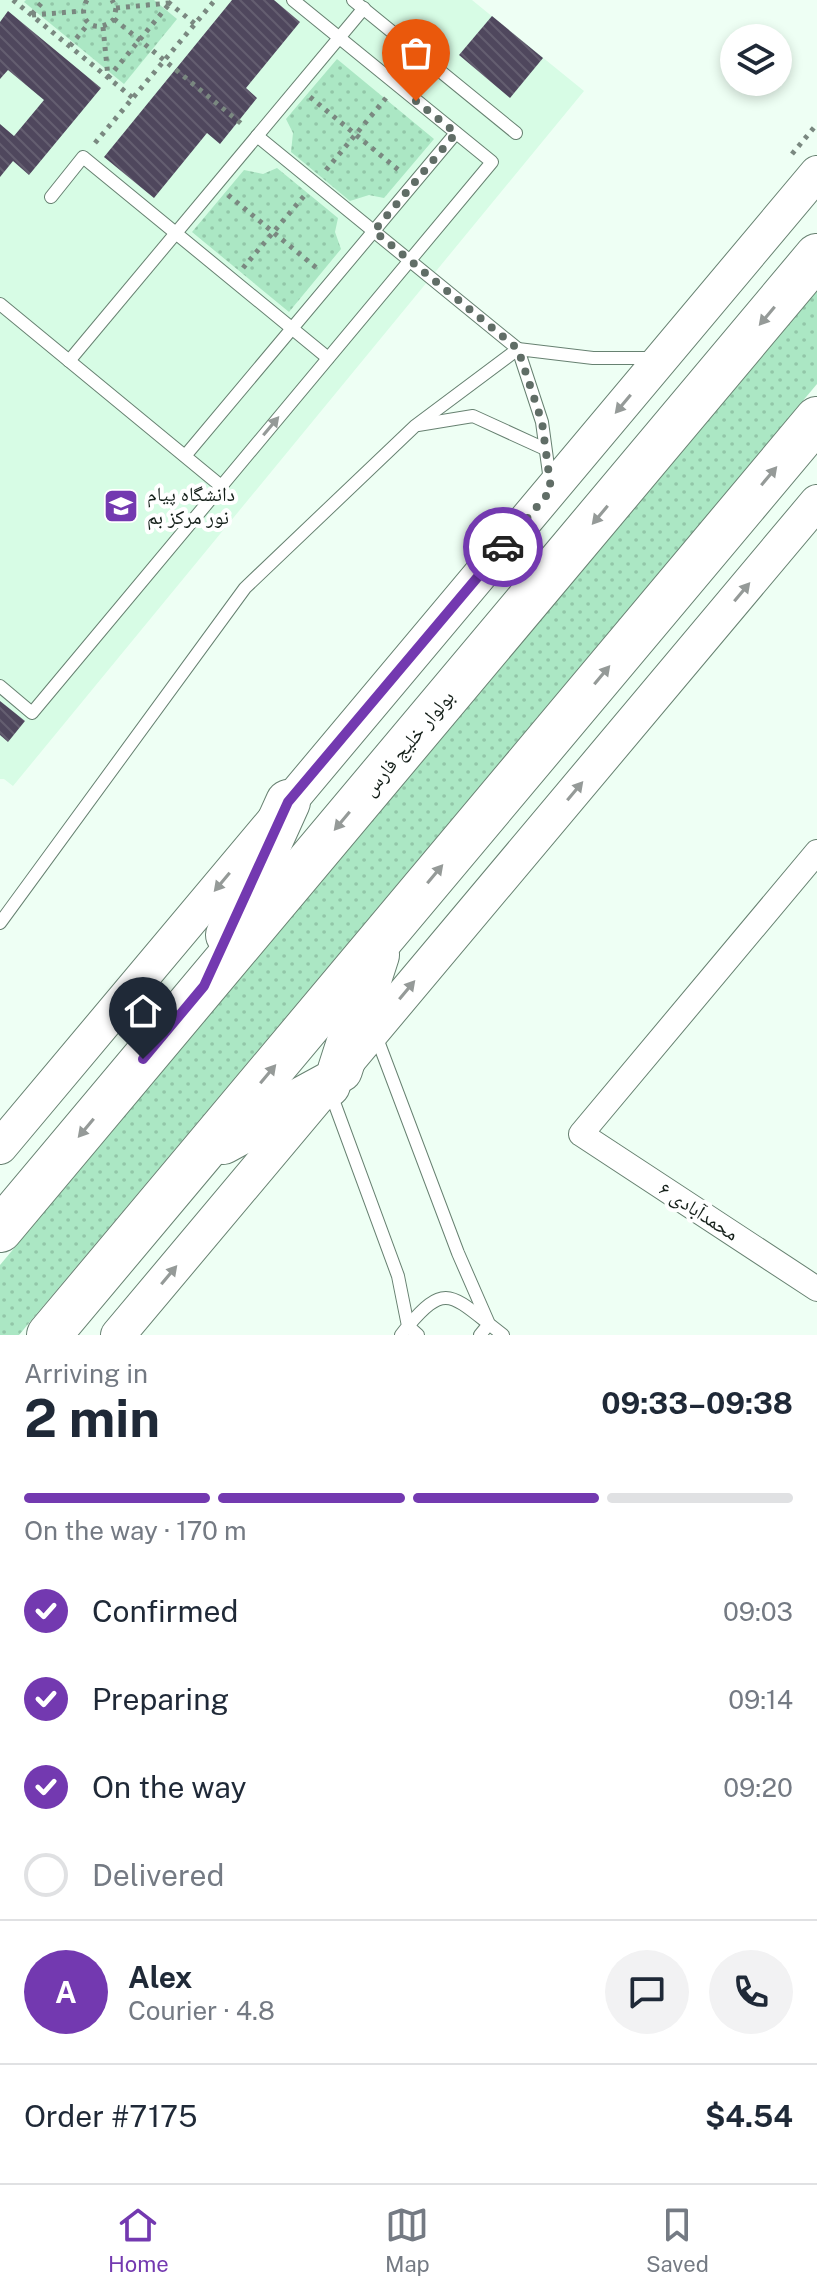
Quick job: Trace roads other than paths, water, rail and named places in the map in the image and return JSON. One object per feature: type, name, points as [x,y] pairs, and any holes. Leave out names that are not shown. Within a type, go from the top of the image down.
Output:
[{"type":"highway","name":"بولوار خلیج فارس","points":[[0,1230],[817,256]]},
{"type":"highway","points":[[49,1335],[817,419]]},
{"type":"highway","points":[[204,986],[288,802]]},
{"type":"highway","points":[[199,1155],[334,1078],[383,936]]},
{"type":"street","points":[[0,1147],[817,173]]},
{"type":"street","points":[[118,1335],[817,502]]},
{"type":"street","name":"محمدآبادی ۶","points":[[816,1286],[581,1134],[817,852]]},
{"type":"lane","points":[[0,686],[32,713],[492,162],[293,0]]},
{"type":"lane","points":[[69,361],[339,38],[359,4],[516,133]]},
{"type":"lane","points":[[185,456],[456,133]]},
{"type":"lane","points":[[257,136],[518,349],[593,358],[662,358]]},
{"type":"lane","points":[[51,197],[83,157],[328,358]]},
{"type":"lane","points":[[0,304],[221,486]]},
{"type":"lane","points":[[0,923],[245,588],[415,426],[518,349]]},
{"type":"lane","points":[[518,349],[542,422],[551,490]]},
{"type":"lane","points":[[415,426],[473,416],[545,449]]},
{"type":"lane","points":[[374,1030],[458,1253],[489,1324]]},
{"type":"lane","points":[[334,1078],[398,1276],[409,1332]]},
{"type":"lane","points":[[409,1332],[425,1306],[445,1297],[456,1299],[503,1335]]},
{"type":"lane","points":[[480,1335],[489,1324]]},
{"type":"place","name":"دانشگاه پیام نور مرکز بم","points":[[121,506]]}]
